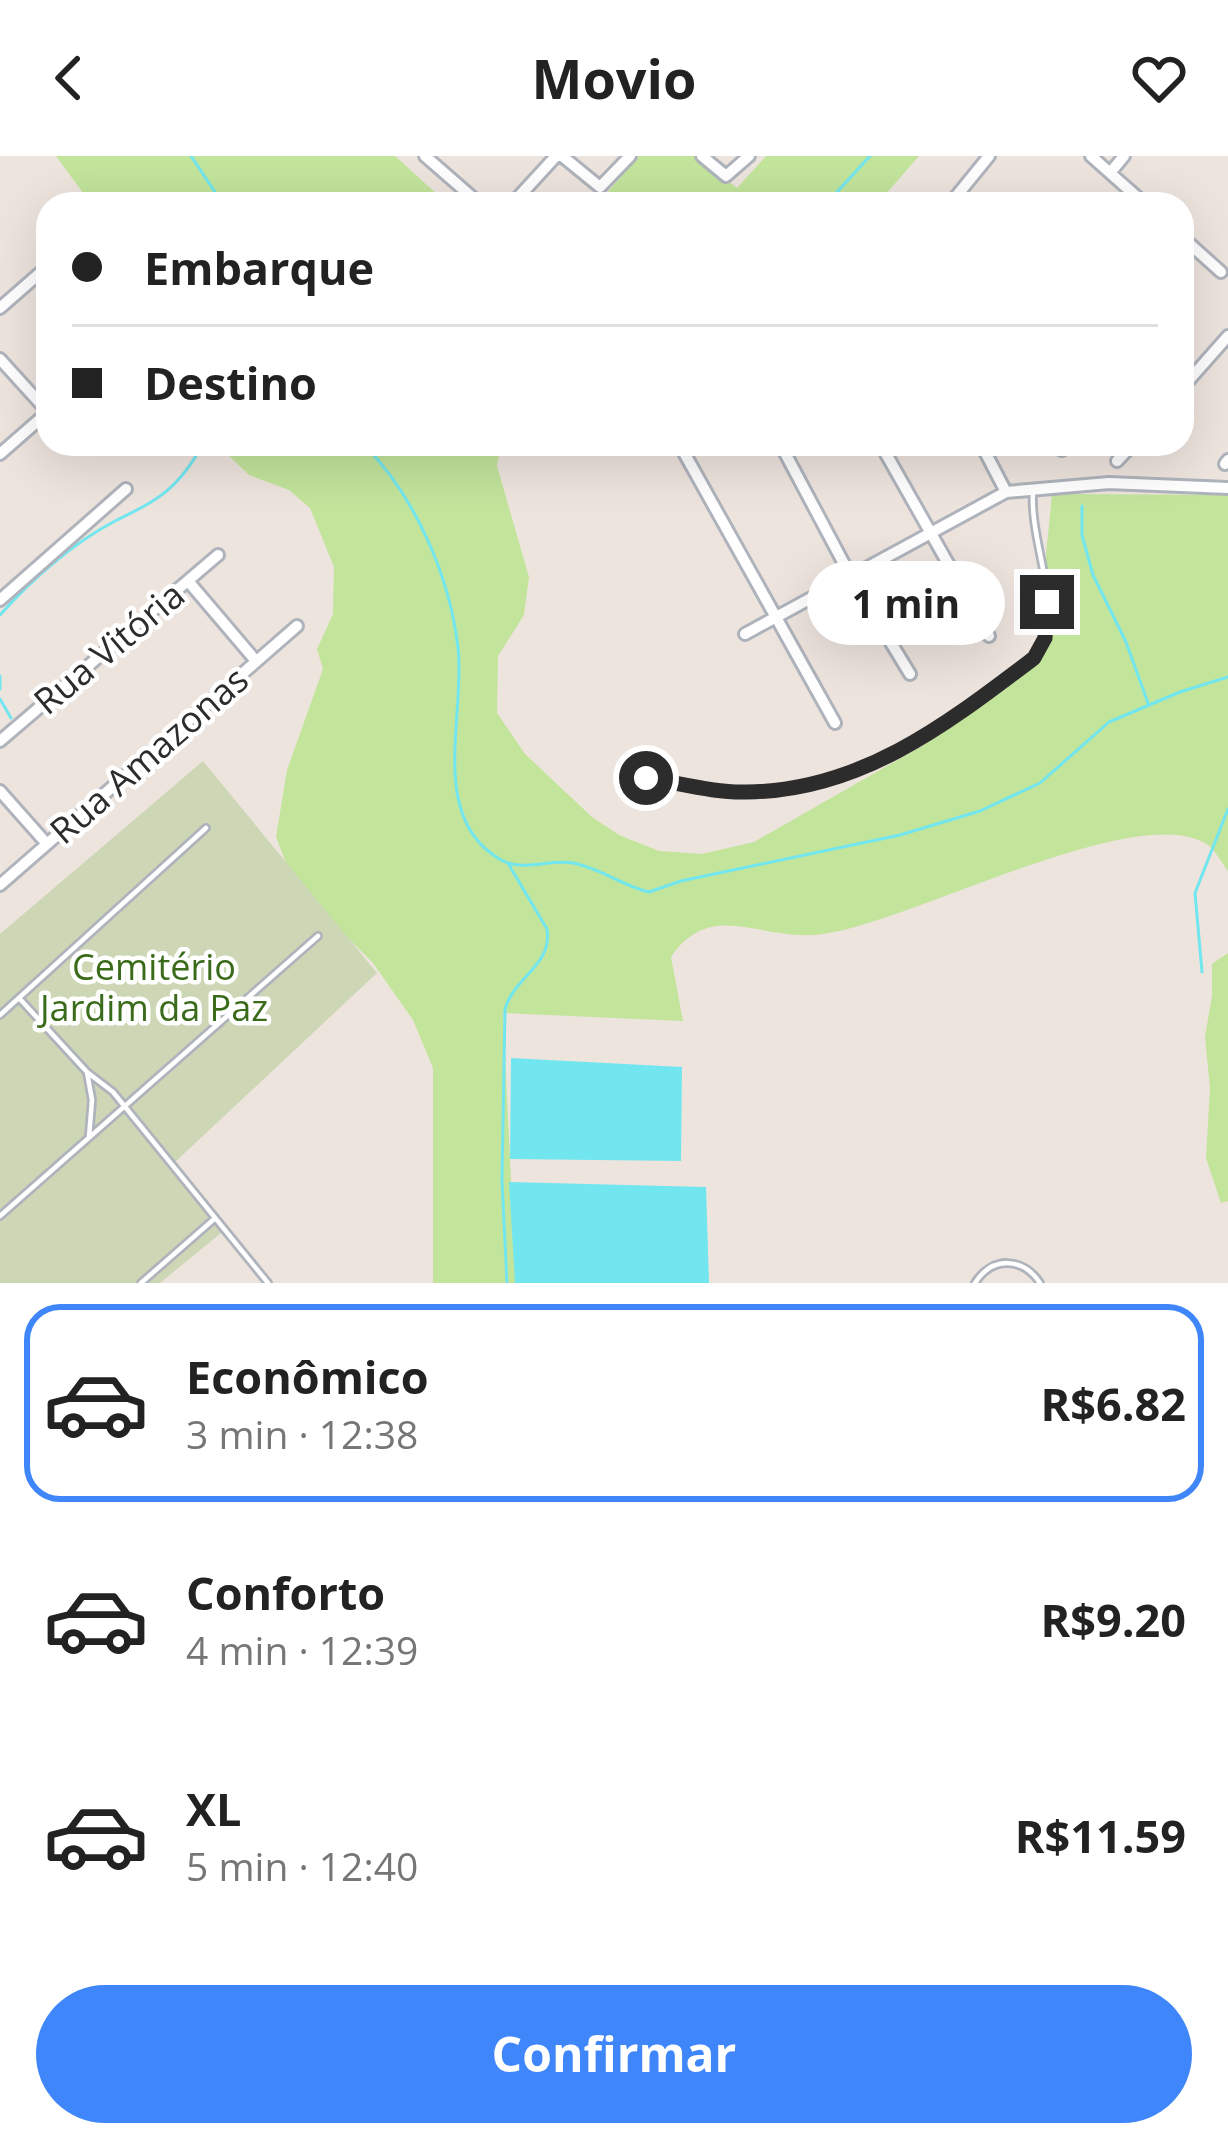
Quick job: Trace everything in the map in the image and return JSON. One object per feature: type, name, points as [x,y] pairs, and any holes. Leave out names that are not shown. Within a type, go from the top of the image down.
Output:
[{"type":"street","points":[[425,156],[466,192]]},
{"type":"street","points":[[524,192],[559,156],[600,187],[630,156]]},
{"type":"street","points":[[702,156],[726,176],[749,156]]},
{"type":"street","points":[[961,192],[989,156]]},
{"type":"street","points":[[1091,156],[1129,192]]},
{"type":"street","points":[[1110,172],[1124,156]]},
{"type":"street","points":[[1194,248],[1221,272]]},
{"type":"street","points":[[0,308],[36,276]]},
{"type":"street","points":[[1194,374],[1228,336]]},
{"type":"street","points":[[0,359],[36,399]]},
{"type":"street","points":[[0,454],[36,422]]},
{"type":"street","points":[[686,456],[835,724]]},
{"type":"street","points":[[787,456],[850,577],[910,674]]},
{"type":"street","points":[[887,456],[988,636]]},
{"type":"street","points":[[987,456],[1006,492]]},
{"type":"street","points":[[1117,461],[1122,456]]},
{"type":"street","points":[[745,634],[1006,492],[1109,483],[1228,488]]},
{"type":"street","points":[[0,600],[125,489]]},
{"type":"street","name":"Rua Vitória","points":[[0,741],[218,555]]},
{"type":"street","points":[[188,581],[256,661]]},
{"type":"street","name":"Rua Amazonas","points":[[0,885],[297,626]]},
{"type":"street","points":[[0,791],[47,844]]},
{"type":"lane","points":[[646,778],[743,793],[797,789],[868,768],[914,745],[961,713],[1034,658],[1045,638],[1047,602],[1034,527],[1034,489]]},
{"type":"lane","points":[[0,1015],[206,828]]},
{"type":"lane","points":[[0,1216],[318,936]]},
{"type":"lane","points":[[19,998],[87,1072],[108,1087],[268,1283]]},
{"type":"lane","points":[[87,1072],[92,1110],[89,1137]]},
{"type":"lane","points":[[141,1283],[214,1220]]},
{"type":"lane","points":[[975,1283],[989,1267],[1010,1262],[1029,1269],[1040,1283]]},
{"type":"green space","points":[[56,156],[395,156],[435,192],[82,192]]},
{"type":"green space","points":[[639,156],[697,156],[737,188],[766,156],[919,156],[888,192],[608,192]]},
{"type":"green space","points":[[229,456],[499,456],[497,466],[529,577],[524,615],[498,656],[497,713],[525,754],[592,817],[619,835],[659,851],[702,854],[754,842],[922,746],[1049,647],[1055,587],[1045,565],[1052,494],[1228,495],[1228,871],[1205,843],[1171,835],[1127,838],[823,934],[740,926],[703,929],[671,957],[683,1021],[503,1013],[516,1283],[433,1283],[433,1068],[413,1020],[373,963],[290,873],[276,837],[287,770],[323,669],[317,649],[333,614],[334,567],[310,508],[289,490],[249,475]]},
{"type":"green space","name":"Cemitério Jardim da Paz","points":[[203,761],[377,973],[173,1164],[226,1229],[160,1283],[0,1283],[0,934]]},
{"type":"green space","points":[[1228,953],[1228,1201],[1221,1203],[1206,1158],[1210,1088],[1205,1037],[1212,964]]},
{"type":"water","points":[[511,1058],[682,1067],[681,1161],[510,1159]]},
{"type":"water","points":[[509,1182],[706,1187],[709,1283],[515,1283]]},
{"type":"waterway","points":[[191,156],[215,192]]},
{"type":"waterway","points":[[837,192],[870,156]]},
{"type":"waterway","points":[[0,615],[68,551],[167,491],[195,456]]},
{"type":"waterway","points":[[374,456],[427,538],[454,621],[459,675],[455,763],[464,819],[478,842],[509,863],[573,863],[649,892],[681,881],[900,835],[980,811],[1040,783],[1109,722],[1228,677]]},
{"type":"waterway","points":[[1082,506],[1082,535],[1093,575],[1126,642],[1148,703]]},
{"type":"waterway","points":[[0,676],[0,689]]},
{"type":"waterway","points":[[0,699],[11,718]]},
{"type":"waterway","points":[[1202,972],[1195,893],[1228,809]]},
{"type":"waterway","points":[[507,1283],[502,1181],[505,1009],[539,962],[547,941],[547,929],[509,865]]},
{"type":"route","points":[[646,778],[743,793],[797,789],[868,768],[914,745],[1034,658],[1045,638],[1047,602]]}]
